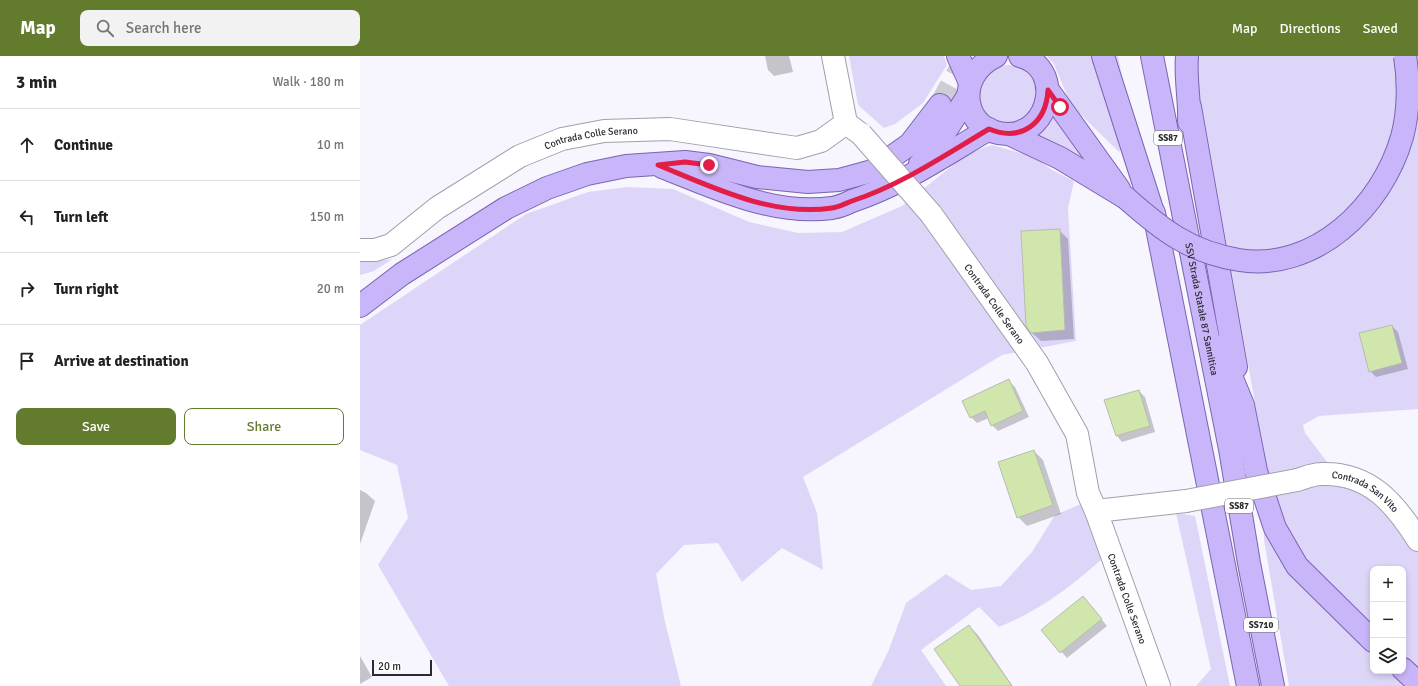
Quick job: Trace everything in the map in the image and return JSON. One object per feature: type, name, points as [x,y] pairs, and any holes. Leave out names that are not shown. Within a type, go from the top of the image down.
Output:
[{"type":"main road","points":[[958,56],[969,89],[970,106],[974,115],[999,132],[1060,158],[1126,198],[1160,228],[1184,242],[1211,254],[1241,260],[1278,260],[1317,248],[1342,230],[1364,207],[1386,177],[1402,137],[1409,82],[1405,56]]},
{"type":"main road","points":[[912,174],[943,135],[969,89],[976,70],[986,61],[996,56]]},
{"type":"main road","points":[[658,165],[722,191],[758,202],[794,209],[833,208],[868,196],[999,132],[1022,132],[1033,125],[1042,116],[1047,103],[1048,90],[1045,79],[1040,70],[1033,62],[1020,56]]},
{"type":"main road","points":[[1103,56],[1154,213],[1201,379],[1230,449]]},
{"type":"main road","name":"SSV Strada Statale 87 Sannitica","points":[[1152,56],[1230,449],[1249,563]]},
{"type":"main road","points":[[1187,56],[1186,73],[1190,107],[1256,471],[1275,528],[1297,566],[1370,638]]},
{"type":"main road","points":[[1048,90],[1126,198]]},
{"type":"main road","points":[[360,306],[402,274],[506,208],[547,188],[600,171],[626,166],[685,162],[709,165],[757,177],[808,182],[839,180],[872,172],[910,144],[940,105]]},
{"type":"main road","points":[[1184,219],[1190,107]]},
{"type":"main road","points":[[1154,213],[1248,686]]},
{"type":"main road","points":[[360,285],[379,282],[402,274]]},
{"type":"main road","points":[[1200,301],[1243,405]]},
{"type":"main road","points":[[1249,563],[1249,601],[1258,686]]},
{"type":"main road","name":"SS710","points":[[1249,563],[1273,686]]},
{"type":"main road","points":[[1406,672],[1418,683]]},
{"type":"street","points":[[833,56],[854,128]]},
{"type":"street","name":"Contrada Colle Serano","points":[[360,250],[375,250],[391,245],[437,208],[520,156],[562,139],[604,131],[670,129],[797,148],[821,141],[854,128],[931,214],[1037,363],[1077,434],[1088,493],[1096,511],[1159,686]]},
{"type":"street","name":"Contrada San Vito","points":[[1096,511],[1186,501],[1320,474],[1343,476],[1368,484],[1389,499],[1418,540]]},
{"type":"shaded area","points":[[849,56],[944,56],[947,65],[923,103],[895,124],[884,128],[858,105]]},
{"type":"shaded area","points":[[1047,56],[1118,56],[1132,129],[1119,152],[1071,105],[1054,64]]},
{"type":"shaded area","points":[[1184,56],[1418,56],[1418,409],[1319,416],[1303,425],[1305,433],[1328,463],[1353,470],[1418,523],[1418,686],[1289,686],[1264,540],[1263,448],[1204,117]]},
{"type":"shaded area","points":[[1002,65],[1014,65],[1029,73],[1037,88],[1037,100],[1029,115],[1014,123],[1002,123],[987,115],[979,100],[979,88],[987,73]]},
{"type":"shaded area","points":[[1053,109],[1104,176],[1030,136]]},
{"type":"shaded area","points":[[992,145],[1035,157],[1052,170],[1074,181],[1068,208],[1076,341],[1002,355],[803,477],[817,513],[823,570],[782,548],[742,582],[718,543],[684,545],[656,574],[665,622],[681,686],[449,686],[378,565],[408,518],[397,465],[360,450],[360,325],[526,214],[588,192],[627,187],[673,189],[749,222],[798,233],[842,232],[902,206],[968,153]]},
{"type":"shaded area","points":[[392,259],[374,271],[360,275],[360,260],[371,262]]},
{"type":"shaded area","points":[[1081,504],[1090,517],[1096,530],[1101,560],[1053,598],[1014,621],[999,627],[979,607],[921,650],[946,686],[871,686],[888,652],[906,603],[946,574],[971,590],[1001,586],[1032,552],[1055,515]]},
{"type":"shaded area","points":[[1176,513],[1195,516],[1230,686],[1196,686],[1211,669]]},
{"type":"building","points":[[1060,229],[1065,330],[1031,333],[1026,326],[1021,231]]},
{"type":"building","points":[[1392,325],[1402,363],[1369,372],[1359,333]]},
{"type":"building","points":[[1009,379],[1023,411],[991,426],[985,411],[970,418],[962,401]]},
{"type":"building","points":[[1139,390],[1150,426],[1116,436],[1104,400]]},
{"type":"building","points":[[1034,450],[1053,505],[1017,518],[998,462]]},
{"type":"building","points":[[1083,596],[1102,619],[1060,653],[1041,630]]},
{"type":"building","points":[[969,625],[1012,686],[960,686],[934,649]]},
{"type":"tunnel","points":[[940,105],[967,56]]},
{"type":"route","points":[[709,165],[685,162],[658,165],[722,191],[758,202],[794,209],[833,208],[868,196],[912,174],[989,129],[998,133],[1009,134],[1022,132],[1033,125],[1042,116],[1047,103],[1048,90],[1060,107]]}]
